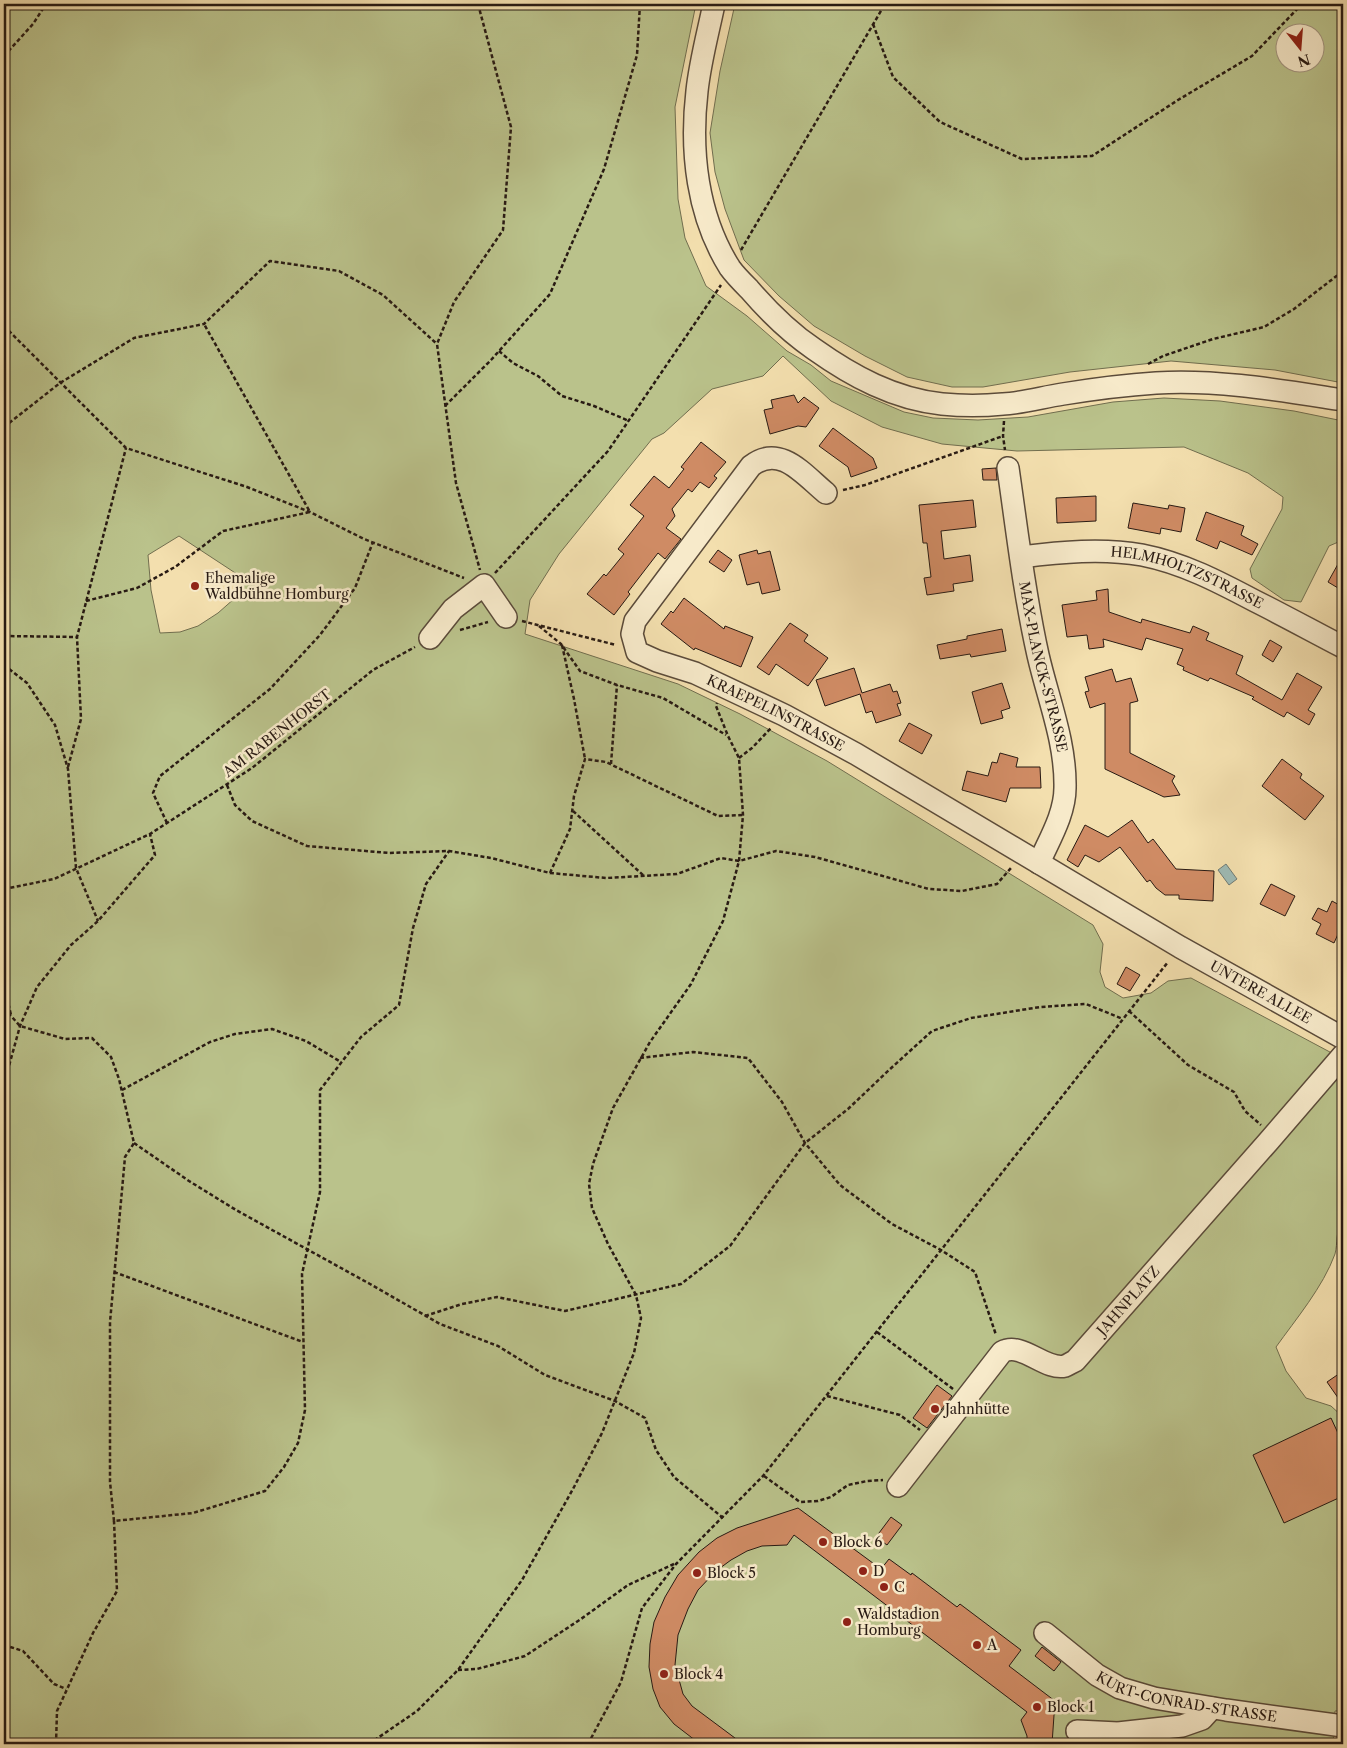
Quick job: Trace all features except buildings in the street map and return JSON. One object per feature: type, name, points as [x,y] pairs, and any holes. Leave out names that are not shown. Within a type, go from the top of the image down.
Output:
[{"type":"street","points":[[714,4],[697,90],[694,135],[702,205],[713,235],[730,269],[764,307],[796,337],[843,370],[873,385],[908,397],[939,404],[970,406],[1005,404],[1063,394],[1158,383],[1212,384],[1258,388],[1343,400]]},
{"type":"street","points":[[637,652],[632,634],[635,621],[751,466],[758,460],[766,457],[785,460],[826,493]]},
{"type":"street","name":"MAX-PLANCK-STRASSE","points":[[1008,468],[1038,655],[1060,740],[1065,790],[1060,812],[1032,858]]},
{"type":"street","name":"HELMHOLTZSTRASSE","points":[[1021,557],[1062,552],[1100,551],[1142,555],[1179,565],[1213,578],[1343,647]]},
{"type":"street","points":[[430,638],[453,609],[484,586],[506,617]]},
{"type":"street","name":"KRAEPELINSTRASSE","points":[[637,652],[723,685],[856,754],[1180,947]]},
{"type":"street","name":"UNTERE ALLEE","points":[[1180,947],[1343,1038]]},
{"type":"street","name":"JAHNPLATZ","points":[[1002,1352],[1007,1349],[1015,1350],[1056,1366],[1064,1366],[1075,1361],[1343,1055]]},
{"type":"street","points":[[898,1486],[1002,1352]]},
{"type":"street","name":"KURT-CONRAD-STRASSE","points":[[1045,1633],[1097,1675],[1120,1688],[1154,1698],[1343,1726]]},
{"type":"street","points":[[1077,1731],[1118,1733],[1182,1726],[1202,1719],[1219,1709]]},
{"type":"street","points":[[1186,1739],[1207,1730],[1219,1709]]},
{"type":"path","points":[[4,56],[33,24],[46,4]]},
{"type":"path","points":[[478,4],[511,127],[503,230],[454,302],[437,344],[456,483],[484,586]]},
{"type":"path","points":[[445,406],[499,351],[550,294],[604,169],[637,54],[640,4]]},
{"type":"path","points":[[484,586],[608,451],[629,421],[719,289],[884,4]]},
{"type":"path","points":[[872,24],[893,77],[940,122],[1022,159],[1052,158],[1092,156],[1178,100],[1252,56],[1302,4]]},
{"type":"path","points":[[4,427],[60,383],[134,338],[204,324],[270,261],[339,271],[383,296],[437,344]]},
{"type":"path","points":[[1142,367],[1163,356],[1213,339],[1264,327],[1294,309],[1343,271]]},
{"type":"path","points":[[204,324],[310,512]]},
{"type":"path","points":[[4,326],[126,448],[247,487],[310,512],[372,542],[484,586]]},
{"type":"path","points":[[499,351],[513,363],[538,376],[562,396],[594,406],[629,421]]},
{"type":"path","points":[[1005,404],[1003,436],[1008,468]]},
{"type":"path","points":[[826,493],[864,485],[1003,436]]},
{"type":"path","points":[[68,769],[81,718],[77,638],[126,448]]},
{"type":"path","points":[[86,601],[137,588],[175,567],[223,531],[310,512]]},
{"type":"path","points":[[167,823],[153,793],[160,776],[270,689],[320,635],[355,588],[372,542]]},
{"type":"path","points":[[459,630],[506,617]]},
{"type":"path","points":[[637,652],[608,642],[538,625],[561,644],[580,671],[617,685],[663,698],[728,736]]},
{"type":"path","points":[[4,636],[77,638]]},
{"type":"path","name":"AM RABENHORST","points":[[4,888],[54,879],[150,834],[252,768],[373,670],[430,638]]},
{"type":"path","points":[[550,873],[570,829],[574,796],[585,760],[574,699],[561,644]]},
{"type":"path","points":[[4,664],[27,682],[55,725],[68,769],[76,868],[98,921]]},
{"type":"path","points":[[611,764],[617,685]]},
{"type":"path","points":[[369,1744],[417,1711],[458,1670],[522,1580],[602,1433],[634,1352],[641,1318],[636,1295],[608,1244],[592,1208],[589,1184],[592,1164],[612,1108],[650,1042],[691,984],[723,921],[739,861],[742,815],[739,758],[716,706],[723,685]]},
{"type":"path","points":[[739,758],[752,748],[784,715]]},
{"type":"path","points":[[585,760],[611,764],[718,816],[742,815]]},
{"type":"path","points":[[227,785],[235,805],[252,821],[307,846],[389,853],[449,851],[490,858],[550,873],[606,878],[676,874],[721,858],[739,861],[776,851],[815,857],[929,889],[962,891],[997,884],[1032,858]]},
{"type":"path","points":[[572,811],[644,876]]},
{"type":"path","points":[[4,1084],[20,1026],[37,987],[70,946],[98,921],[155,856],[150,834]]},
{"type":"path","points":[[114,1521],[193,1513],[265,1491],[284,1467],[298,1443],[305,1410],[302,1274],[320,1192],[320,1090],[361,1036],[399,1005],[413,928],[426,884],[449,851]]},
{"type":"path","points":[[588,1744],[621,1682],[642,1608],[676,1564],[763,1476],[1180,947]]},
{"type":"path","points":[[4,985],[11,1016]]},
{"type":"path","points":[[425,1316],[462,1304],[497,1297],[565,1311],[681,1284],[730,1246],[805,1142],[848,1109],[932,1031],[971,1018],[1040,1007],[1086,1004],[1123,1019]]},
{"type":"path","points":[[4,1008],[20,1026],[65,1039],[92,1038],[111,1058],[122,1090],[134,1143],[220,1200],[440,1324],[498,1346],[545,1375],[615,1401],[645,1418],[656,1450],[674,1477],[723,1518]]},
{"type":"path","points":[[1129,1012],[1188,1065],[1234,1092],[1245,1112],[1262,1126],[1268,1142]]},
{"type":"path","points":[[122,1090],[210,1042],[235,1034],[272,1029],[306,1040],[342,1062]]},
{"type":"path","points":[[640,1058],[693,1052],[748,1058],[782,1102],[805,1142],[840,1185],[892,1224],[941,1250],[975,1272],[1002,1352]]},
{"type":"path","points":[[56,1744],[57,1711],[93,1633],[117,1591],[110,1482],[110,1322],[125,1157],[134,1143]]},
{"type":"path","points":[[114,1272],[302,1342]]},
{"type":"path","points":[[877,1332],[966,1398]]},
{"type":"path","points":[[827,1396],[900,1415],[934,1440]]},
{"type":"path","points":[[763,1476],[800,1502],[818,1501],[831,1497],[848,1485],[867,1480],[881,1480],[898,1486]]},
{"type":"path","points":[[458,1670],[477,1669],[525,1656],[628,1585],[676,1564]]},
{"type":"path","points":[[4,1645],[23,1651],[54,1684],[67,1689]]},
{"type":"green space","points":[[4,4],[696,4],[675,107],[678,199],[685,238],[706,286],[747,316],[787,351],[811,365],[831,381],[904,412],[933,418],[978,420],[1028,417],[1113,402],[1164,398],[1220,401],[1294,411],[1343,421],[1343,540],[1329,546],[1301,602],[1284,600],[1252,578],[1250,569],[1282,509],[1283,497],[1248,473],[1184,447],[1017,451],[942,444],[882,427],[831,401],[783,356],[763,376],[712,389],[664,433],[652,439],[559,554],[530,600],[525,634],[678,684],[740,714],[827,761],[1093,925],[1103,944],[1100,972],[1105,987],[1123,998],[1151,993],[1168,981],[1191,978],[1343,1059],[1343,1221],[1338,1232],[1335,1254],[1324,1279],[1276,1347],[1286,1371],[1306,1398],[1331,1406],[1343,1417],[1343,1711],[1335,1711],[1333,1744],[4,1744]],"holes":[[[179,536],[246,580],[235,598],[218,613],[198,626],[180,632],[160,633],[151,590],[148,555]]]},
{"type":"green space","points":[[735,4],[1343,4],[1343,383],[1275,370],[1171,361],[1070,372],[983,387],[952,387],[907,377],[865,356],[814,326],[779,296],[744,260],[725,209],[715,172],[710,133],[720,71]]},
{"type":"water","points":[[1226,864],[1237,879],[1229,885],[1218,870]]},
{"type":"place","name":"Ehemalige Waldbühne Homburg","points":[[195,586]]},
{"type":"place","name":"Jahnhütte","points":[[935,1409]]},
{"type":"place","name":"Block 6","points":[[823,1542]]},
{"type":"place","name":"D","points":[[863,1571]]},
{"type":"place","name":"Block 5","points":[[697,1573]]},
{"type":"place","name":"C","points":[[884,1587]]},
{"type":"place","name":"Waldstadion Homburg","points":[[847,1622]]},
{"type":"place","name":"A","points":[[977,1645]]},
{"type":"place","name":"Block 4","points":[[664,1674]]},
{"type":"place","name":"Block 1","points":[[1037,1707]]}]
